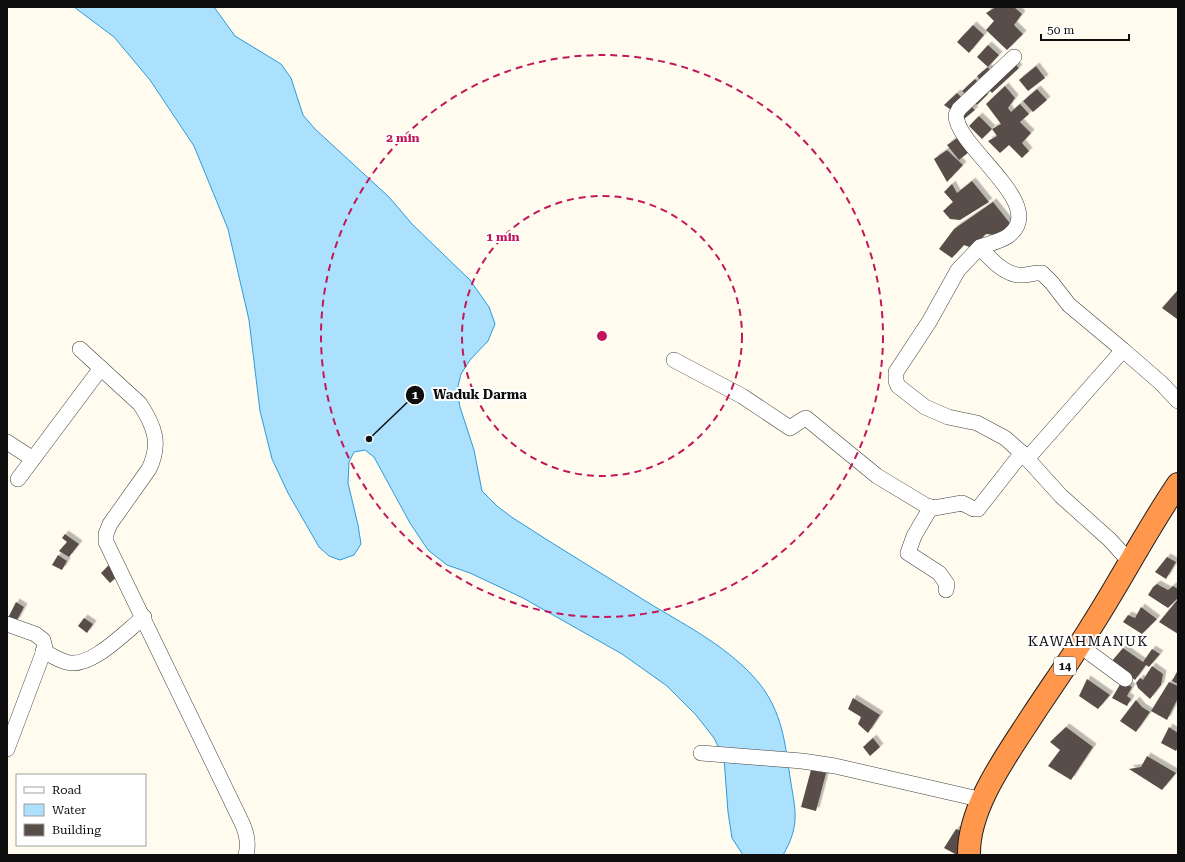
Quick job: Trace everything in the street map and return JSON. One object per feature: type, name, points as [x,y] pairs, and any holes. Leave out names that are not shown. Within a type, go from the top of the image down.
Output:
[{"type":"highway","name":"14","points":[[969,855],[969,846],[975,820],[983,800],[1003,760],[1079,645],[1130,562],[1174,497]]},
{"type":"street","points":[[1014,57],[959,109],[956,115],[957,122],[970,141],[1009,189],[1016,203],[1019,220],[1017,227],[1008,236],[980,247],[958,270],[929,322],[896,372],[896,381],[898,386],[925,406],[948,417],[977,423],[1005,438],[1061,496],[1110,540],[1130,562]]},
{"type":"street","points":[[980,247],[988,256],[1017,275],[1042,273],[1052,282],[1069,305],[1161,383],[1178,401]]},
{"type":"street","points":[[80,349],[140,404],[146,413],[155,437],[157,448],[149,469],[114,517],[106,534],[109,550],[144,617],[243,825],[247,836],[248,848],[246,855]]},
{"type":"street","points":[[674,360],[742,396],[790,428],[806,418],[878,476],[906,495],[931,507],[958,502],[974,509],[978,509],[1024,456],[1123,350]]},
{"type":"street","points":[[18,479],[101,368]]},
{"type":"street","points":[[7,442],[32,460]]},
{"type":"street","points":[[931,507],[914,536],[908,553],[939,573],[947,584],[946,590]]},
{"type":"street","points":[[44,651],[67,663],[77,663],[83,661],[102,652],[144,617]]},
{"type":"street","points":[[7,624],[35,634],[43,640],[45,648],[7,749]]},
{"type":"street","points":[[1079,645],[1125,679]]},
{"type":"street","points":[[709,753],[802,761],[870,773],[983,800]]},
{"type":"water","points":[[74,7],[214,7],[235,36],[281,64],[291,78],[303,115],[315,129],[389,197],[412,224],[470,280],[489,307],[495,324],[488,341],[470,360],[461,374],[457,390],[460,407],[474,450],[482,491],[497,506],[513,518],[652,605],[695,630],[723,649],[759,683],[767,694],[778,716],[784,740],[794,799],[794,825],[789,844],[783,855],[743,855],[732,838],[728,812],[724,758],[714,738],[696,715],[667,686],[622,654],[523,598],[470,573],[447,565],[428,550],[410,523],[374,457],[365,450],[354,452],[349,462],[348,483],[361,544],[354,555],[340,560],[329,556],[319,547],[288,493],[272,459],[260,411],[249,320],[228,229],[194,146],[150,80],[114,37]]},
{"type":"building","points":[[996,7],[1014,7],[1022,14],[1014,25],[1023,34],[1007,50],[986,30],[994,21],[986,13]]},
{"type":"building","points":[[973,25],[984,35],[969,53],[957,42]]},
{"type":"building","points":[[988,45],[999,55],[988,67],[977,57]]},
{"type":"building","points":[[1008,58],[1019,68],[992,93],[977,76],[988,67],[991,73]]},
{"type":"building","points":[[1036,66],[1045,78],[1028,91],[1019,80]]},
{"type":"building","points":[[975,79],[988,94],[977,105],[962,91]]},
{"type":"building","points":[[1005,86],[1015,98],[1008,108],[1011,112],[1020,104],[1029,114],[1020,122],[1031,133],[1022,143],[1029,151],[1022,158],[1009,145],[1000,153],[988,141],[997,136],[992,129],[1001,124],[986,104]]},
{"type":"building","points":[[1037,89],[1047,100],[1033,112],[1023,101]]},
{"type":"building","points":[[957,93],[975,110],[964,119],[944,105]]},
{"type":"building","points":[[979,116],[992,129],[982,139],[969,126]]},
{"type":"building","points":[[963,134],[974,148],[959,160],[947,145]]},
{"type":"building","points":[[947,150],[963,165],[947,182],[934,159]]},
{"type":"building","points":[[972,181],[989,202],[960,220],[950,219],[943,211],[953,202],[944,192],[952,184],[957,193]]},
{"type":"building","points":[[993,202],[1013,227],[1003,236],[986,234],[972,248],[964,245],[952,258],[939,249],[954,229]]},
{"type":"building","points":[[1177,291],[1178,316],[1177,319],[1162,308]]},
{"type":"building","points":[[65,534],[79,544],[69,557],[59,551],[67,542],[62,538]]},
{"type":"building","points":[[58,555],[67,561],[62,570],[52,565]]},
{"type":"building","points":[[1167,557],[1176,562],[1166,579],[1155,572]]},
{"type":"building","points":[[112,562],[121,573],[110,583],[101,573]]},
{"type":"building","points":[[1157,584],[1168,590],[1173,586],[1178,589],[1178,598],[1168,608],[1148,595]]},
{"type":"building","points":[[1178,599],[1178,634],[1159,622]]},
{"type":"building","points":[[16,602],[24,607],[16,622],[8,618]]},
{"type":"building","points":[[1141,607],[1157,619],[1142,634],[1123,622],[1128,615],[1135,618]]},
{"type":"building","points":[[84,618],[93,624],[87,633],[78,626]]},
{"type":"building","points":[[1123,648],[1143,662],[1152,649],[1160,654],[1149,667],[1146,665],[1135,680],[1111,662]]},
{"type":"building","points":[[1152,666],[1163,674],[1161,685],[1150,699],[1138,688],[1136,683],[1140,678],[1143,680]]},
{"type":"building","points":[[1178,670],[1178,684],[1172,681]]},
{"type":"building","points":[[1087,679],[1110,695],[1098,709],[1079,696]]},
{"type":"building","points":[[1122,681],[1132,687],[1127,696],[1131,699],[1127,706],[1112,698]]},
{"type":"building","points":[[1169,682],[1178,686],[1178,698],[1167,720],[1151,711]]},
{"type":"building","points":[[853,698],[880,715],[868,733],[858,724],[861,717],[848,709]]},
{"type":"building","points":[[1136,700],[1142,707],[1150,712],[1136,732],[1120,721]]},
{"type":"building","points":[[1066,727],[1093,747],[1071,780],[1048,766],[1060,750],[1050,742]]},
{"type":"building","points":[[1169,727],[1178,733],[1178,747],[1176,751],[1161,743]]},
{"type":"building","points":[[873,738],[880,747],[870,756],[863,747]]},
{"type":"building","points":[[1147,756],[1176,773],[1162,790],[1129,769],[1141,767]]},
{"type":"building","points":[[811,770],[826,773],[816,811],[801,807]]},
{"type":"building","points":[[956,829],[968,834],[963,855],[957,855],[944,848]]},
{"type":"place","name":"Waduk Darma","points":[[369,439]]},
{"type":"district","name":"KAWAHMANUK","points":[[1088,641]]}]
